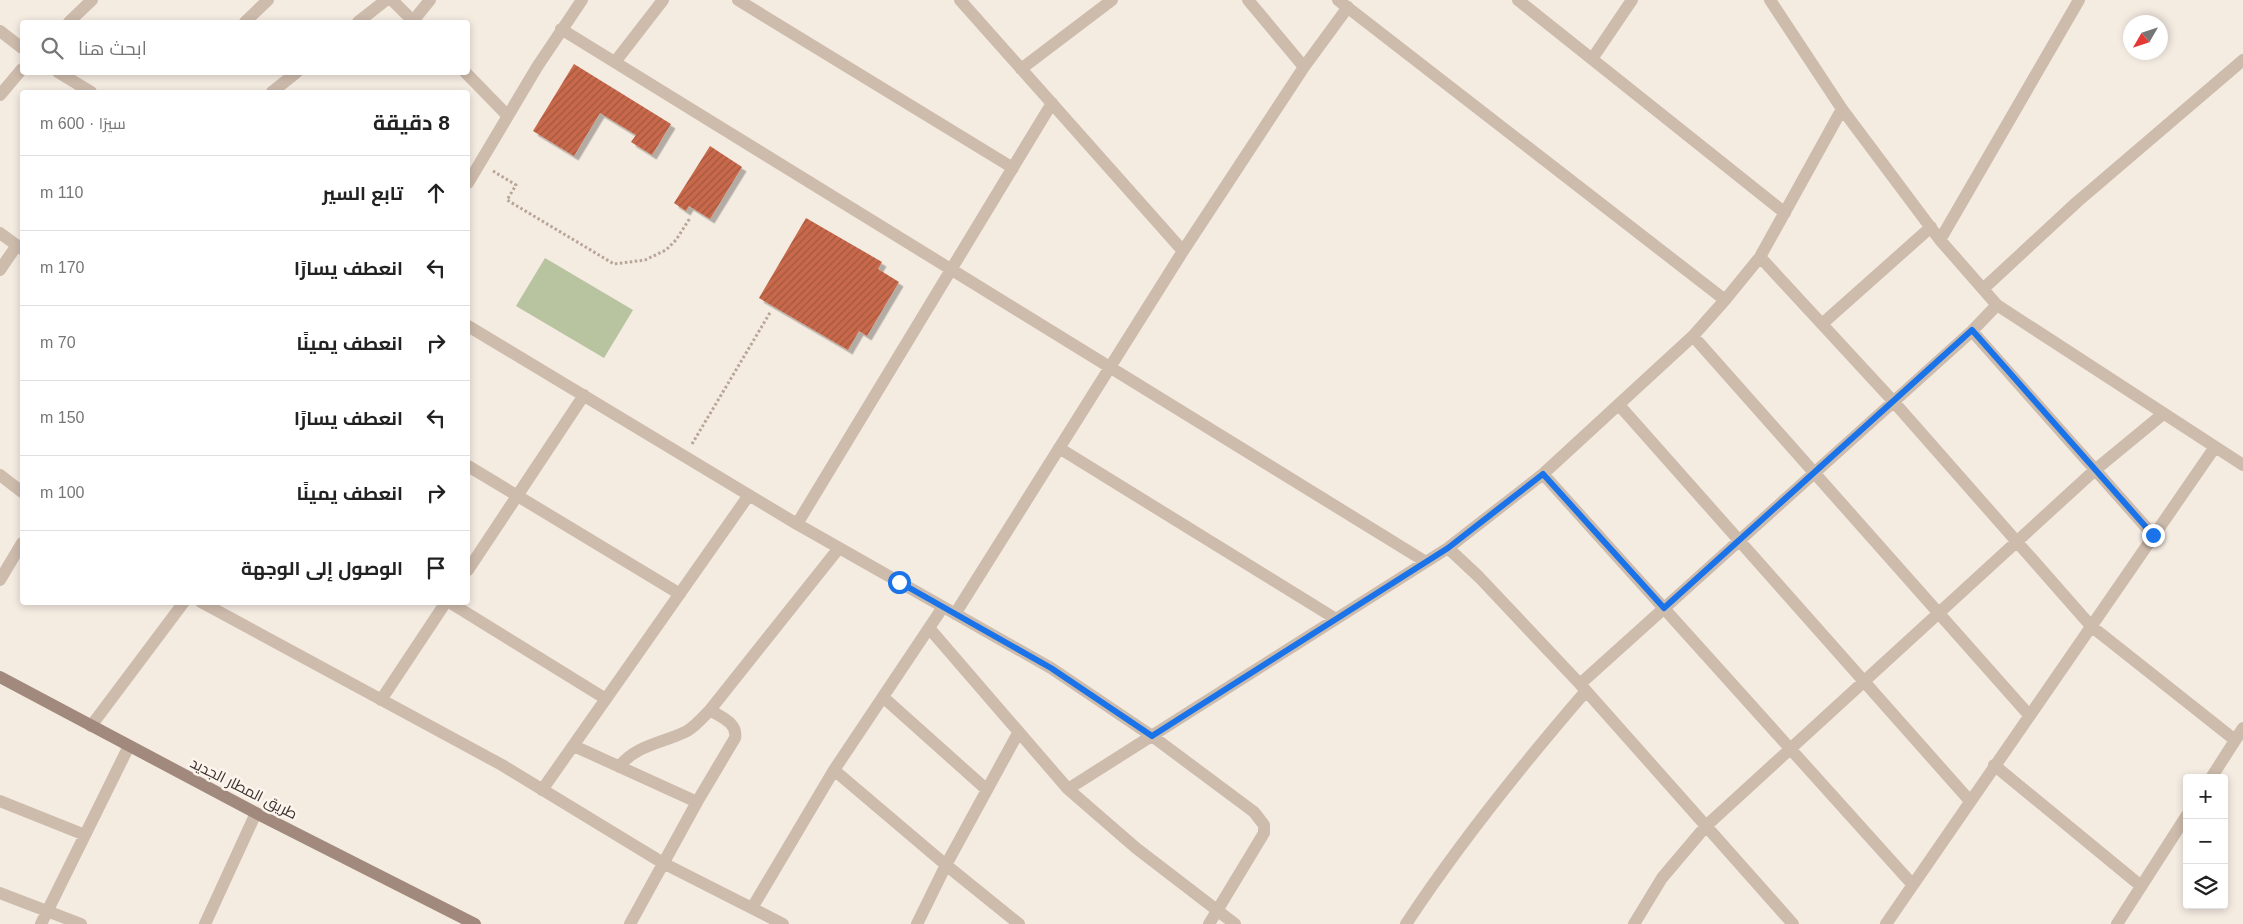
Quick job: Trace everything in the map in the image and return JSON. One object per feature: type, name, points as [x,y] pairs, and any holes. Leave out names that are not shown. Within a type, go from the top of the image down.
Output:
[{"type":"street","points":[[71,20],[92,0]]},
{"type":"street","points":[[246,20],[268,0]]},
{"type":"street","points":[[361,20],[386,0]]},
{"type":"street","points":[[392,0],[411,20]]},
{"type":"street","points":[[415,20],[430,0]]},
{"type":"street","points":[[470,180],[561,29],[582,0]]},
{"type":"street","points":[[615,62],[663,0]]},
{"type":"street","points":[[738,0],[1013,168]]},
{"type":"street","points":[[960,0],[1182,251]]},
{"type":"street","points":[[1021,68],[1096,5],[1112,0]]},
{"type":"street","points":[[1248,0],[1304,67]]},
{"type":"street","points":[[1518,0],[1785,213]]},
{"type":"street","points":[[1592,59],[1632,0]]},
{"type":"street","points":[[1770,0],[1842,109],[1940,240],[1997,306],[2243,465]]},
{"type":"street","points":[[1940,240],[2079,0]]},
{"type":"street","points":[[955,614],[1182,251],[1304,67],[1343,4],[1725,300]]},
{"type":"street","points":[[561,29],[1426,562]]},
{"type":"street","points":[[0,31],[20,46]]},
{"type":"street","points":[[1982,289],[2078,202],[2243,60]]},
{"type":"street","points":[[0,96],[20,71]]},
{"type":"street","points":[[63,75],[88,90]]},
{"type":"street","points":[[274,90],[293,75]]},
{"type":"street","points":[[467,75],[508,116]]},
{"type":"street","points":[[797,524],[1052,103]]},
{"type":"street","points":[[1068,789],[1448,548],[1543,474],[1693,336],[1725,300],[1760,257],[1842,109]]},
{"type":"street","points":[[1822,324],[1931,227]]},
{"type":"street","points":[[0,233],[20,247],[0,270]]},
{"type":"street","points":[[1760,257],[1893,401],[2091,626],[2235,740]]},
{"type":"street","points":[[1406,924],[1456,851],[1583,687],[1664,608],[1997,306]]},
{"type":"street","points":[[470,327],[797,524],[1051,668],[1152,736],[1254,812],[1264,825],[1264,833],[1209,924]]},
{"type":"street","points":[[1972,330],[2153,535]]},
{"type":"street","points":[[1693,336],[2029,715]]},
{"type":"street","points":[[470,567],[584,396]]},
{"type":"street","points":[[1620,405],[1970,801]]},
{"type":"street","points":[[1634,924],[1662,878],[1706,826],[2095,470],[2163,414]]},
{"type":"street","points":[[1886,924],[2215,447]]},
{"type":"street","points":[[1059,448],[1336,619]]},
{"type":"street","points":[[470,467],[680,594]]},
{"type":"street","points":[[1543,474],[1912,884]]},
{"type":"street","points":[[0,475],[20,490]]},
{"type":"street","points":[[542,790],[749,495]]},
{"type":"street","points":[[0,580],[20,546]]},
{"type":"street","points":[[619,767],[632,753],[688,730],[710,710],[839,548]]},
{"type":"street","points":[[1448,548],[1479,577],[1583,687],[1792,924]]},
{"type":"street","points":[[91,726],[182,605]]},
{"type":"street","points":[[206,605],[486,756],[663,863],[783,924]]},
{"type":"street","points":[[381,700],[445,605]]},
{"type":"street","points":[[452,605],[606,699]]},
{"type":"street","points":[[752,908],[834,770],[943,607]]},
{"type":"street","points":[[929,628],[1068,789],[1136,848],[1235,924]]},
{"type":"street","name":"طريق المطار الجديد","points":[[0,677],[256,813],[469,923]]},
{"type":"street","points":[[883,697],[987,790]]},
{"type":"street","points":[[630,924],[730,746],[736,731],[734,726],[710,710]]},
{"type":"street","points":[[2214,774],[2243,728]]},
{"type":"street","points":[[917,924],[946,865],[1018,733]]},
{"type":"street","points":[[41,924],[129,746]]},
{"type":"street","points":[[574,746],[697,802]]},
{"type":"street","points":[[1994,765],[2141,886]]},
{"type":"street","points":[[834,770],[1019,924]]},
{"type":"street","points":[[0,801],[85,835]]},
{"type":"street","points":[[205,924],[256,813]]},
{"type":"street","points":[[2117,924],[2184,819]]},
{"type":"street","points":[[0,893],[81,924]]},
{"type":"path","points":[[479,164],[516,185],[508,200],[614,264],[645,260],[666,250],[676,240],[690,218]]},
{"type":"path","points":[[685,457],[771,311]]},
{"type":"green space","points":[[545,258],[633,310],[604,358],[516,306]]},
{"type":"building","points":[[574,64],[671,124],[652,155],[631,142],[636,135],[600,113],[574,156],[533,131]]},
{"type":"building","points":[[710,146],[742,167],[710,219],[689,206],[686,211],[674,203]]},
{"type":"building","points":[[806,218],[882,262],[878,269],[899,282],[867,336],[859,331],[848,350],[759,298]]},
{"type":"route","points":[[899,582],[1051,668],[1152,736],[1448,548],[1543,474],[1664,608],[1972,330],[2153,535]]}]
